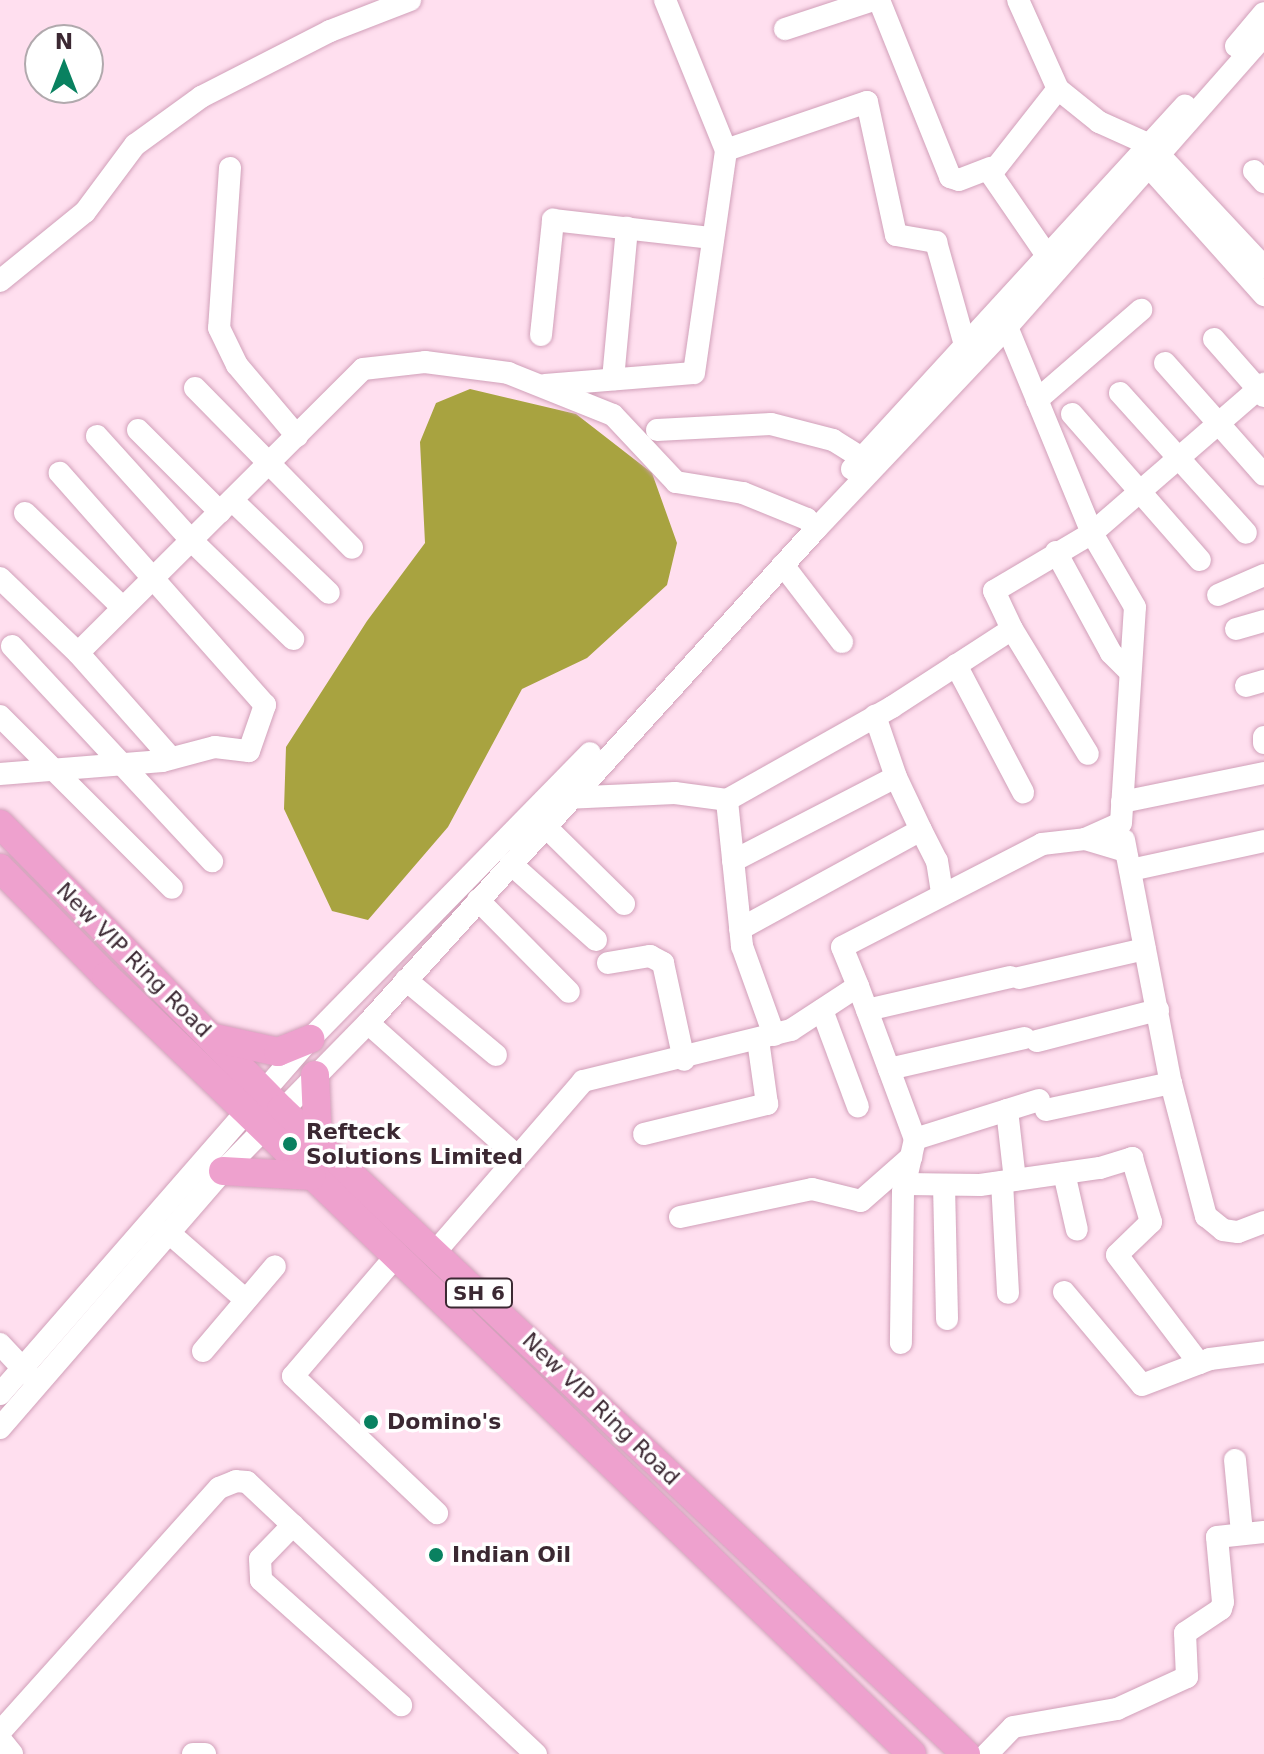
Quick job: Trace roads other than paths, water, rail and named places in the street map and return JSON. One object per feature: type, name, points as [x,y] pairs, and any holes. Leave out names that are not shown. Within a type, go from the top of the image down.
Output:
[{"type":"main road","name":"New VIP Ring Road","points":[[0,824],[209,1036],[312,1176],[912,1754]]},
{"type":"main road","name":"New VIP Ring Road","points":[[3,874],[264,1110],[318,1143],[966,1754]]},
{"type":"main road","points":[[209,1036],[278,1052],[310,1039]]},
{"type":"main road","points":[[315,1075],[318,1143]]},
{"type":"main road","points":[[223,1171],[312,1176]]},
{"type":"main road","points":[[478,1335],[499,1311]]},
{"type":"main road","points":[[641,1493],[663,1469]]},
{"type":"street","points":[[0,281],[85,212],[135,145],[201,97],[330,31],[410,0]]},
{"type":"street","points":[[540,386],[694,373],[710,238],[726,150],[665,0]]},
{"type":"street","points":[[785,29],[873,0]]},
{"type":"street","points":[[879,0],[950,177],[959,180],[991,168],[1058,89]]},
{"type":"street","points":[[1018,0],[1058,89],[1099,122],[1128,136],[1260,277]]},
{"type":"street","points":[[0,1394],[28,1375],[223,1171],[310,1039],[1007,327],[1150,157],[1264,13]]},
{"type":"street","points":[[0,1428],[28,1375],[264,1110],[315,1075],[368,1023],[783,565],[862,458],[1048,257],[1150,157],[1264,36]]},
{"type":"street","points":[[726,150],[867,102],[896,235],[936,242],[965,345]]},
{"type":"street","points":[[230,168],[219,328],[237,365],[297,436]]},
{"type":"street","points":[[991,168],[992,179],[1048,257]]},
{"type":"street","points":[[541,335],[553,220],[710,238]]},
{"type":"street","points":[[613,379],[627,228]]},
{"type":"street","points":[[1037,400],[1141,310]]},
{"type":"street","points":[[1007,327],[1092,533],[1135,607],[1121,813],[1171,1083],[1206,1216],[1223,1230],[1238,1232],[1264,1222]]},
{"type":"street","points":[[1088,754],[1012,629],[994,591],[1092,533],[1217,424],[1262,390],[1214,339]]},
{"type":"street","points":[[78,653],[363,369],[425,362],[508,373],[613,415],[676,482],[743,493],[811,524]]},
{"type":"street","points":[[1165,363],[1264,475]]},
{"type":"street","points":[[195,388],[352,548]]},
{"type":"street","points":[[1120,393],[1246,533]]},
{"type":"street","points":[[1072,414],[1200,560]]},
{"type":"street","points":[[657,430],[731,422],[771,424],[833,440],[862,458]]},
{"type":"street","points":[[138,430],[329,593]]},
{"type":"street","points":[[97,436],[192,541],[293,639]]},
{"type":"street","points":[[0,774],[171,758],[215,747],[249,751],[265,705],[157,577],[60,473]]},
{"type":"street","points":[[25,513],[123,608]]},
{"type":"street","points":[[1056,552],[1111,653],[1130,672]]},
{"type":"street","points":[[783,565],[842,642]]},
{"type":"street","points":[[1218,595],[1264,575]]},
{"type":"street","points":[[0,578],[78,653],[171,758]]},
{"type":"street","points":[[1236,629],[1264,621]]},
{"type":"street","points":[[547,800],[675,793],[727,800],[875,716],[1012,629]]},
{"type":"street","points":[[12,646],[125,763],[212,861]]},
{"type":"street","points":[[956,665],[1023,792]]},
{"type":"street","points":[[0,716],[49,769],[172,888]]},
{"type":"street","points":[[875,716],[896,777],[937,861],[942,891]]},
{"type":"street","points":[[1264,737],[1264,743]]},
{"type":"street","points":[[901,1343],[905,1184],[913,1148],[889,1069],[842,947],[942,891],[1042,844],[1085,839],[1121,813],[1264,773]]},
{"type":"street","points":[[733,861],[896,777]]},
{"type":"street","points":[[644,1134],[767,1104],[766,1038],[740,929],[727,800]]},
{"type":"street","points":[[545,826],[624,904]]},
{"type":"street","points":[[740,929],[921,830]]},
{"type":"street","points":[[1085,839],[1128,861],[1264,841]]},
{"type":"street","points":[[937,861],[964,882]]},
{"type":"street","points":[[511,864],[596,940]]},
{"type":"street","points":[[478,900],[569,992]]},
{"type":"street","points":[[867,1010],[1145,949]]},
{"type":"street","points":[[608,963],[650,956],[663,963],[684,1060]]},
{"type":"street","points":[[406,980],[496,1055]]},
{"type":"street","points":[[436,1251],[583,1081],[684,1060],[766,1038],[822,1010],[858,986]]},
{"type":"street","points":[[822,1010],[858,1107]]},
{"type":"street","points":[[889,1069],[1158,1010]]},
{"type":"street","points":[[368,1023],[517,1156]]},
{"type":"street","points":[[680,1217],[812,1189],[861,1201],[913,1148],[1007,1110],[1171,1083]]},
{"type":"street","points":[[1007,1110],[1008,1293]]},
{"type":"street","points":[[905,1184],[1009,1181],[1132,1158],[1151,1222],[1117,1255],[1199,1363]]},
{"type":"street","points":[[1064,1173],[1077,1230]]},
{"type":"street","points":[[944,1185],[947,1319]]},
{"type":"street","points":[[168,1232],[246,1300]]},
{"type":"street","points":[[396,1256],[293,1376],[437,1513]]},
{"type":"street","points":[[203,1351],[275,1266]]},
{"type":"street","points":[[1064,1292],[1136,1383],[1154,1382],[1199,1363],[1264,1352]]},
{"type":"street","points":[[0,1344],[28,1375]]},
{"type":"street","points":[[987,1754],[1013,1727],[1117,1709],[1187,1677],[1185,1633],[1221,1609],[1223,1602],[1217,1537],[1253,1532],[1235,1460]]},
{"type":"street","points":[[0,1732],[219,1488],[247,1482],[536,1754]]},
{"type":"street","points":[[293,1525],[260,1559],[261,1580],[401,1705]]},
{"type":"street","points":[[0,1739],[12,1754]]},
{"type":"street","points":[[193,1754],[205,1754]]},
{"type":"place","name":"Refteck Solutions Limited","points":[[290,1144]]},
{"type":"place","name":"Domino's","points":[[371,1422]]},
{"type":"place","name":"Indian Oil","points":[[436,1555]]}]
